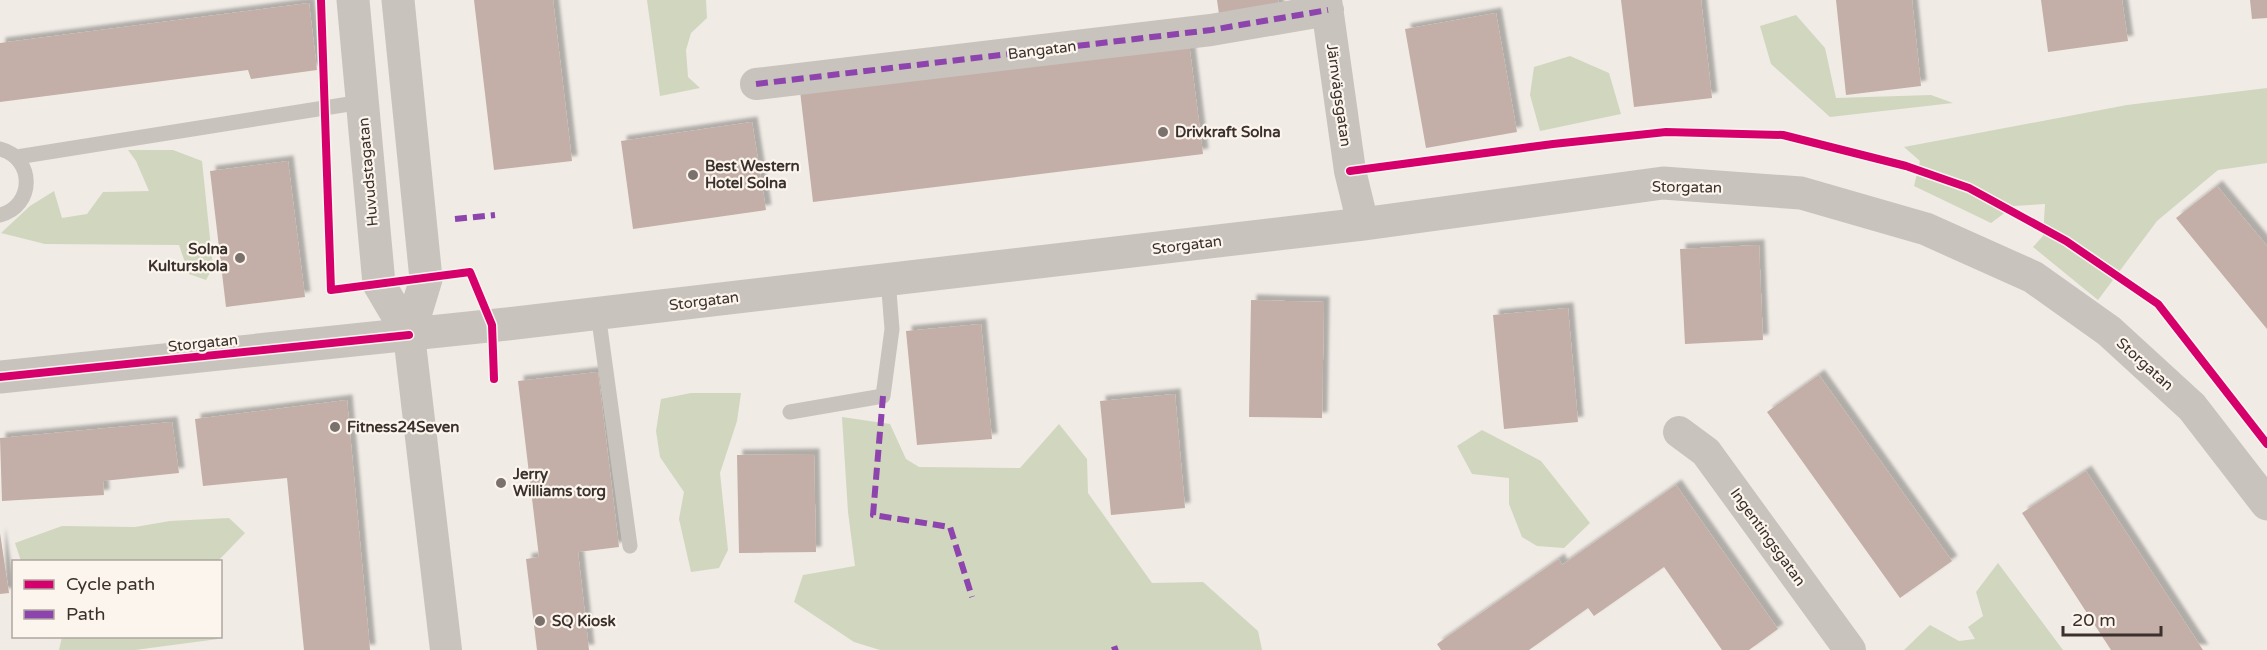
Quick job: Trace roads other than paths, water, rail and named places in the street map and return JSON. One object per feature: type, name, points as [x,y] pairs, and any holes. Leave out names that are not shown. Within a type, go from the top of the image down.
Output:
[{"type":"street","name":"Huvudstagatan","points":[[353,0],[379,284],[409,335]]},
{"type":"street","name":"Huvudstagatan","points":[[398,0],[426,279],[409,335],[446,650]]},
{"type":"street","name":"Bangatan","points":[[756,84],[1211,30],[1327,5]]},
{"type":"street","name":"Järnvägsgatan","points":[[1327,5],[1350,171],[1363,224]]},
{"type":"street","name":"Storgatan","points":[[0,377],[409,335],[1363,224],[1663,183],[1801,193],[1926,229],[2033,278],[2109,331],[2192,407],[2267,504]]},
{"type":"street","name":"Ingentingsgatan","points":[[1679,432],[1706,452],[1850,650]]},
{"type":"lane","points":[[17,157],[362,102]]},
{"type":"lane","points":[[0,148],[17,157],[27,177],[27,188],[23,198],[16,207],[0,215]]},
{"type":"lane","points":[[790,412],[883,396],[892,329],[888,279]]},
{"type":"lane","points":[[598,313],[630,546]]},
{"type":"place","name":"Drivkraft Solna","points":[[1163,132]]},
{"type":"place","name":"Best Western Hotel Solna","points":[[693,175]]},
{"type":"place","name":"Solna Kulturskola","points":[[240,258]]},
{"type":"place","name":"Fitness24Seven","points":[[335,427]]},
{"type":"place","name":"Jerry Williams torg","points":[[501,483]]},
{"type":"place","name":"SQ Kiosk","points":[[540,621]]}]
